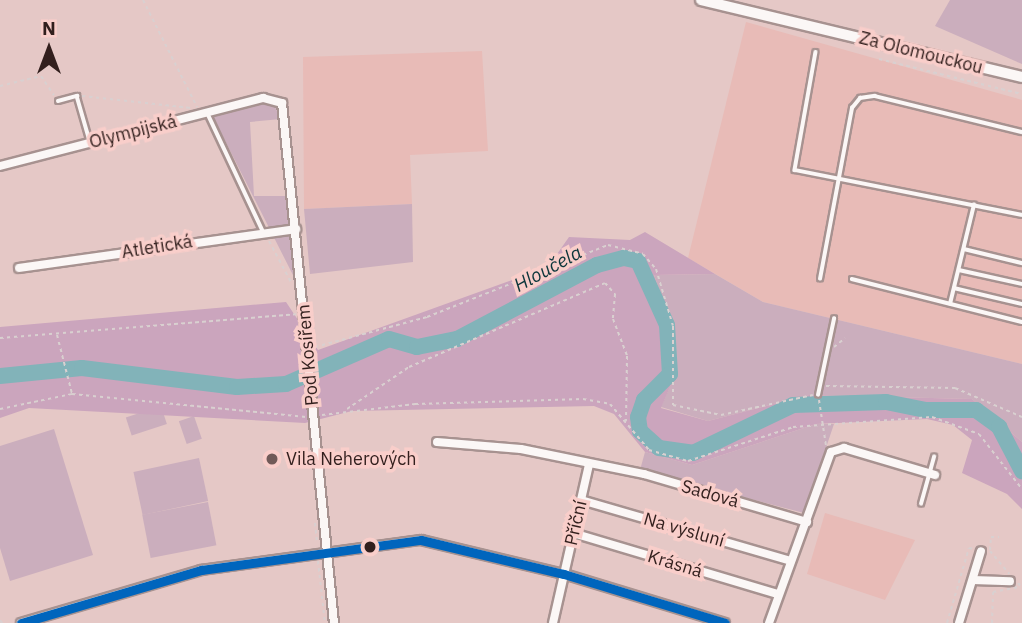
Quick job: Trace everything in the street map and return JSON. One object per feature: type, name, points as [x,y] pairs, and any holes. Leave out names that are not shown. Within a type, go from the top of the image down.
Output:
[{"type":"main road","name":"Za Olomouckou","points":[[701,0],[1022,77]]},
{"type":"street","name":"Olympijská","points":[[0,166],[267,98]]},
{"type":"street","name":"Pod Kosířem","points":[[267,98],[285,109],[334,623]]},
{"type":"street","name":"Atletická","points":[[19,268],[263,231],[296,229]]},
{"type":"street","name":"Sadová","points":[[437,442],[521,449],[807,522]]},
{"type":"street","points":[[769,623],[788,560],[807,522],[829,454],[844,448],[933,474]]},
{"type":"street","name":"Příční","points":[[553,623],[589,465]]},
{"type":"street","name":"Na výsluní","points":[[581,500],[788,560]]},
{"type":"street","name":"Krásná","points":[[573,533],[777,594]]},
{"type":"street","points":[[21,623],[163,579],[325,548],[430,541],[564,574],[725,623]]},
{"type":"street","points":[[959,623],[972,580],[986,551]]},
{"type":"street","points":[[972,580],[1010,581]]},
{"type":"lane","points":[[816,52],[795,170],[841,175],[1022,215]]},
{"type":"lane","points":[[820,279],[852,108],[867,95],[1022,132]]},
{"type":"lane","points":[[58,102],[78,96],[90,143]]},
{"type":"lane","points":[[204,113],[263,231]]},
{"type":"lane","points":[[950,304],[974,205]]},
{"type":"lane","points":[[964,249],[1022,263]]},
{"type":"lane","points":[[959,270],[1022,284]]},
{"type":"lane","points":[[852,279],[1022,322]]},
{"type":"lane","points":[[954,288],[1022,304]]},
{"type":"lane","points":[[818,395],[834,319]]},
{"type":"lane","points":[[921,504],[933,474],[934,457]]},
{"type":"path","points":[[143,0],[204,113]]},
{"type":"path","points":[[879,59],[1022,94]]},
{"type":"path","points":[[0,86],[44,76],[58,102]]},
{"type":"path","points":[[78,96],[204,113]]},
{"type":"path","points":[[263,231],[291,283],[302,287]]},
{"type":"path","points":[[307,349],[427,317],[608,245],[643,254],[656,269],[673,326],[673,405],[721,415],[818,395]]},
{"type":"path","points":[[347,410],[409,367],[605,283],[615,294],[613,319],[627,356],[626,422]]},
{"type":"path","points":[[0,338],[304,314]]},
{"type":"path","points":[[57,334],[72,394]]},
{"type":"path","points":[[818,388],[955,388],[1022,417]]},
{"type":"path","points":[[0,409],[72,394],[313,417],[347,410],[583,400],[610,404],[649,450],[688,461],[793,427],[948,419],[979,434],[1022,489]]},
{"type":"path","points":[[819,407],[829,454]]},
{"type":"path","points":[[986,551],[991,537],[999,537]]},
{"type":"path","points":[[318,557],[325,623]]},
{"type":"path","points":[[992,623],[993,592],[1020,586]]},
{"type":"shaded area","points":[[950,0],[1022,0],[1022,64],[935,26]]},
{"type":"shaded area","points":[[746,22],[1022,100],[1022,364],[763,302],[688,258]]},
{"type":"shaded area","points":[[482,51],[488,151],[410,155],[412,204],[304,209],[303,57]]},
{"type":"shaded area","points":[[264,104],[275,107],[281,119],[250,122],[254,196],[289,196],[297,283],[213,117]]},
{"type":"shaded area","points":[[412,204],[413,262],[310,274],[304,209]]},
{"type":"shaded area","points":[[645,232],[715,274],[654,275],[673,329],[676,373],[661,408],[708,421],[809,395],[972,399],[1022,442],[1022,509],[1007,494],[962,473],[972,440],[953,425],[927,419],[816,424],[692,465],[645,452],[614,414],[594,406],[352,411],[305,423],[29,408],[0,418],[0,327],[286,302],[318,350],[548,267],[569,237],[630,240]]},
{"type":"shaded area","points":[[715,274],[763,302],[1022,364],[1022,442],[972,399],[809,395],[708,421],[661,407],[676,373],[673,329],[654,275]]},
{"type":"shaded area","points":[[161,406],[167,424],[132,436],[126,417]]},
{"type":"shaded area","points":[[194,416],[202,439],[187,444],[179,421]]},
{"type":"shaded area","points":[[816,424],[834,424],[804,513],[640,470],[645,452],[692,465]]},
{"type":"shaded area","points":[[54,429],[93,555],[10,581],[0,548],[0,446]]},
{"type":"shaded area","points":[[199,458],[208,501],[143,515],[133,472]]},
{"type":"shaded area","points":[[208,502],[216,545],[151,558],[142,515]]},
{"type":"shaded area","points":[[825,513],[915,540],[885,600],[807,574]]},
{"type":"waterway","name":"Hloučela","points":[[0,376],[82,368],[237,387],[286,384],[389,339],[417,347],[457,339],[597,265],[624,258],[638,261],[667,325],[670,374],[644,400],[638,417],[640,431],[659,448],[693,453],[793,405],[886,402],[926,410],[976,410],[999,427],[1022,471]]},
{"type":"transit line","points":[[21,623],[201,570],[421,540],[564,574],[725,623]]},
{"type":"place","name":"Vila Neherových","points":[[272,459]]}]
